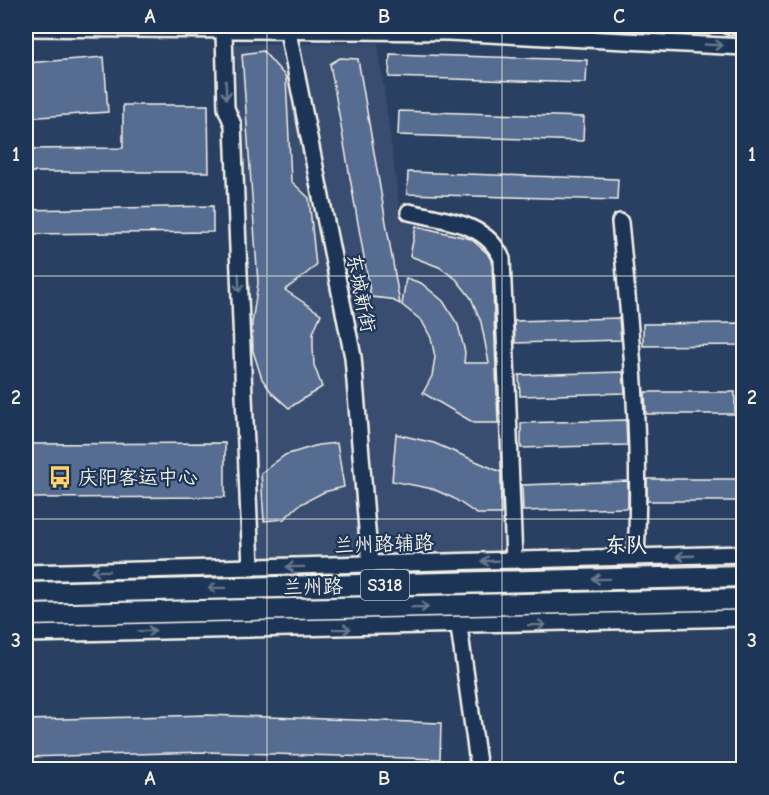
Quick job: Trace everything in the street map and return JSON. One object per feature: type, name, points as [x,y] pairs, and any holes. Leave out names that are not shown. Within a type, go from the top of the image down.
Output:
[{"type":"main road","name":"兰州路","points":[[26,593],[744,576]]},
{"type":"main road","name":"兰州路","points":[[26,615],[744,599]]},
{"type":"street","points":[[728,26],[744,26]]},
{"type":"street","points":[[26,28],[448,32],[744,46]]},
{"type":"street","points":[[224,31],[226,108],[233,125],[251,568]]},
{"type":"street","name":"东城新街","points":[[288,32],[353,357],[370,566]]},
{"type":"street","points":[[409,212],[474,228],[497,246],[502,259],[514,560]]},
{"type":"street","points":[[620,222],[632,347],[639,512],[636,557]]},
{"type":"street","name":"兰州路辅路","points":[[26,573],[370,566],[744,554]]},
{"type":"street","points":[[26,634],[459,627],[744,618]]},
{"type":"street","points":[[459,627],[479,770]]},
{"type":"shaded area","points":[[378,43],[401,220],[477,234],[501,258],[508,552],[256,557],[235,44]]},
{"type":"building","points":[[263,51],[286,77],[291,181],[309,198],[316,266],[285,290],[321,314],[313,333],[313,348],[314,365],[322,387],[289,408],[272,393],[262,379],[253,351],[252,323],[258,283],[242,54]]},
{"type":"building","points":[[390,54],[587,60],[586,83],[389,77]]},
{"type":"building","points":[[104,57],[108,112],[26,118],[26,63]]},
{"type":"building","points":[[340,58],[358,59],[400,304],[390,299],[371,297],[330,64]]},
{"type":"building","points":[[123,105],[208,105],[209,172],[28,172],[28,149],[123,148]]},
{"type":"building","points":[[399,111],[584,117],[583,141],[398,135]]},
{"type":"building","points":[[408,172],[618,179],[617,200],[407,194]]},
{"type":"building","points":[[213,206],[213,232],[26,234],[26,210]]},
{"type":"building","points":[[416,226],[471,239],[487,253],[492,262],[498,423],[474,423],[423,393],[432,376],[435,357],[431,338],[422,321],[402,305],[406,278],[421,283],[443,301],[458,325],[465,352],[464,363],[489,363],[481,322],[471,298],[456,279],[439,267],[410,256]]},
{"type":"building","points":[[619,318],[621,340],[515,343],[514,321]]},
{"type":"building","points":[[744,323],[744,345],[643,346],[643,324]]},
{"type":"building","points":[[623,372],[625,393],[520,396],[519,375]]},
{"type":"building","points":[[645,392],[735,392],[735,414],[646,414]]},
{"type":"building","points":[[626,420],[627,445],[521,448],[521,423]]},
{"type":"building","points":[[396,434],[434,443],[501,472],[501,514],[477,514],[453,498],[433,489],[392,481]]},
{"type":"building","points":[[225,443],[225,497],[26,498],[26,444]]},
{"type":"building","points":[[337,443],[344,487],[324,492],[299,505],[284,519],[264,521],[261,473],[285,455],[318,445]]},
{"type":"building","points":[[647,479],[744,479],[744,501],[647,501]]},
{"type":"building","points":[[628,481],[628,508],[523,511],[522,485]]},
{"type":"building","points":[[207,715],[441,723],[440,759],[206,752],[26,757],[26,720]]},
{"type":"place","name":"庆阳客运中心","points":[[60,477]]},
{"type":"district","name":"东队","points":[[626,545]]}]
